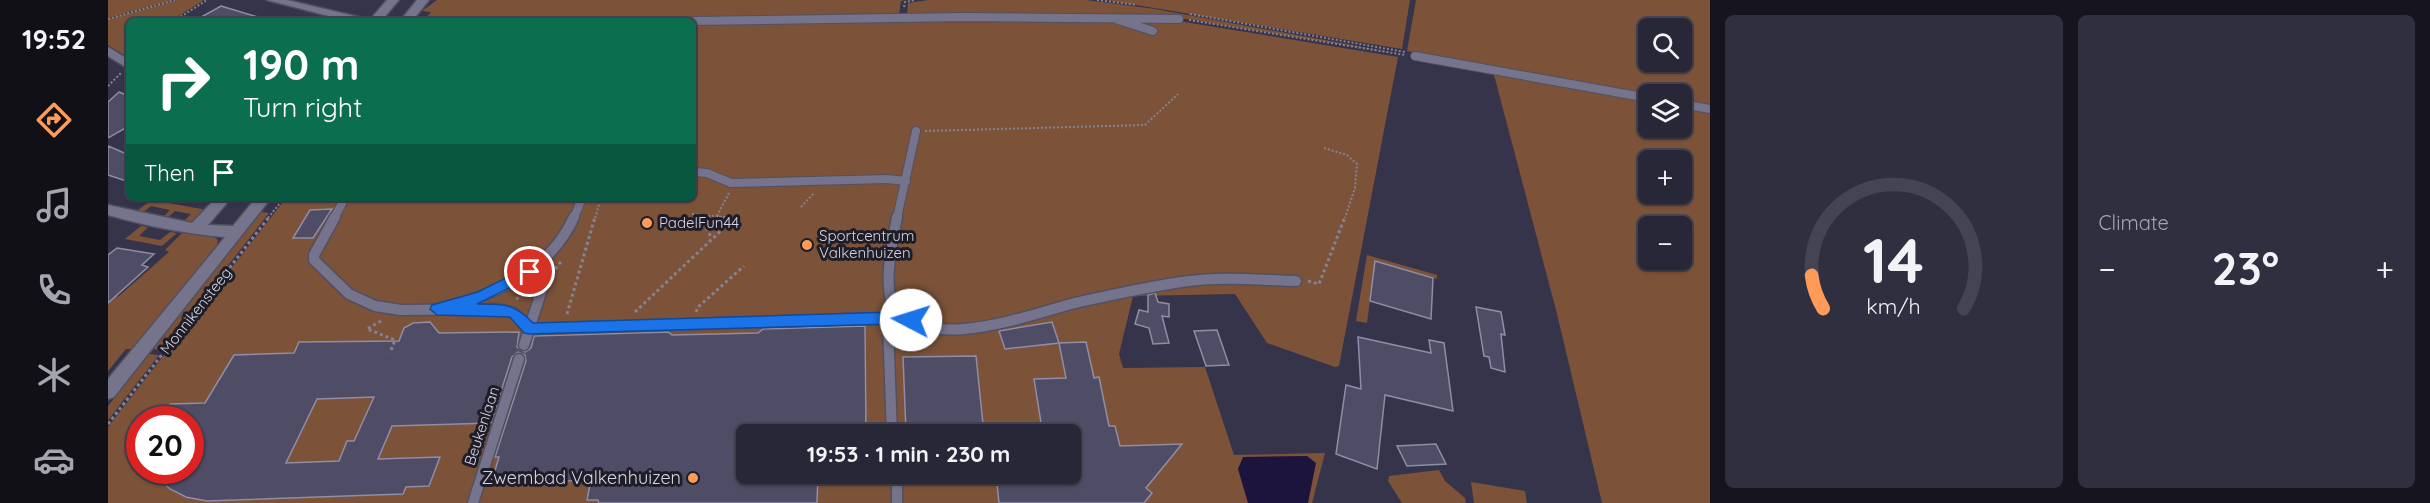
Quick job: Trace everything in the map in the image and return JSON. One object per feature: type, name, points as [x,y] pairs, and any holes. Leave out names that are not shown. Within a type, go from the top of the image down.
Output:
[{"type":"street","points":[[273,0],[350,18]]},
{"type":"street","points":[[378,18],[393,0]]},
{"type":"street","points":[[408,18],[423,0]]},
{"type":"street","points":[[108,51],[126,63]]},
{"type":"street","points":[[194,230],[221,201]]},
{"type":"street","name":"Monnikensteeg","points":[[108,392],[262,201]]},
{"type":"street","points":[[108,210],[158,224],[194,230],[237,232]]},
{"type":"lane","points":[[696,21],[965,17],[1179,19]]},
{"type":"lane","points":[[1107,18],[1153,30]]},
{"type":"lane","points":[[1415,56],[1638,96]]},
{"type":"lane","points":[[1692,106],[1710,109]]},
{"type":"lane","points":[[898,316],[888,286],[894,237],[916,131]]},
{"type":"lane","points":[[696,172],[707,173],[731,183],[887,179],[906,181]]},
{"type":"lane","points":[[343,201],[314,255],[314,260],[349,294],[375,306],[401,310],[498,309],[514,313],[529,329]]},
{"type":"lane","points":[[437,309],[482,297],[519,279],[538,265],[558,247],[574,223],[581,201]]},
{"type":"lane","points":[[529,329],[898,316],[945,330],[1013,323],[1045,310],[1187,281],[1296,280]]},
{"type":"lane","points":[[524,345],[544,283]]},
{"type":"lane","points":[[892,424],[888,325],[898,316]]},
{"type":"lane","name":"Beukenlaan","points":[[473,503],[519,359]]},
{"type":"lane","points":[[897,484],[897,503]]},
{"type":"path","points":[[108,19],[175,0]]},
{"type":"path","points":[[179,18],[207,0]]},
{"type":"path","points":[[1097,0],[1145,7]]},
{"type":"path","points":[[1190,14],[1415,56]]},
{"type":"path","points":[[1179,19],[1415,56]]},
{"type":"path","points":[[108,86],[126,68]]},
{"type":"path","points":[[916,131],[1145,125],[1178,94]]},
{"type":"path","points":[[1296,280],[1319,284],[1350,203],[1357,165],[1345,154],[1324,148]]},
{"type":"path","name":"Monnikensteeg","points":[[108,424],[282,201]]},
{"type":"path","points":[[563,327],[600,201]]},
{"type":"path","points":[[630,325],[633,314],[711,237],[727,225],[730,218],[692,214]]},
{"type":"path","points":[[699,214],[711,237]]},
{"type":"path","points":[[693,323],[698,307],[744,266]]},
{"type":"path","points":[[498,309],[544,283]]},
{"type":"path","points":[[390,353],[395,340],[368,329],[401,310]]},
{"type":"shaded area","points":[[108,0],[173,0],[108,18]]},
{"type":"shaded area","points":[[177,0],[204,0],[176,18],[126,18],[126,56],[108,45],[108,19]]},
{"type":"shaded area","points":[[437,0],[906,0],[901,1],[899,15],[696,19],[426,18],[431,12],[422,11]]},
{"type":"shaded area","points":[[928,0],[1086,0],[1155,9],[1401,54],[1174,17],[907,14],[908,3]]},
{"type":"shaded area","points":[[1106,0],[1410,0],[1402,49]]},
{"type":"shaded area","points":[[1416,0],[1710,0],[1710,107],[1692,104],[1692,84],[1638,84],[1638,92],[1407,51]]},
{"type":"shaded area","name":"Sportcentrum Valkenhuizen","points":[[1160,18],[1398,57],[1339,366],[1335,367],[1267,343],[1235,294],[1133,296],[1119,354],[1123,368],[1205,367],[1234,455],[1325,453],[1312,503],[108,503],[108,427],[284,201],[696,201],[696,23]]},
{"type":"shaded area","points":[[1493,71],[1638,97],[1638,138],[1692,138],[1692,107],[1710,110],[1710,503],[1602,503],[1557,314]]},
{"type":"shaded area","points":[[151,201],[207,210],[190,222],[183,222],[191,214],[175,211],[166,219],[161,219],[170,210],[151,206],[141,214],[135,212]]},
{"type":"shaded area","points":[[261,212],[269,213],[162,350],[153,349]]},
{"type":"shaded area","points":[[141,226],[148,227],[139,236],[160,240],[170,232],[177,233],[162,246],[125,239]]},
{"type":"shaded area","points":[[182,233],[212,236],[218,240],[217,245],[133,349],[126,349],[108,371],[108,298],[119,296],[169,252],[165,250]]},
{"type":"shaded area","points":[[1367,255],[1437,275],[1437,279],[1375,261],[1367,323],[1356,321]]},
{"type":"shaded area","points":[[149,354],[159,355],[108,420],[108,406]]},
{"type":"shaded area","points":[[1307,456],[1316,463],[1308,503],[1248,503],[1238,469],[1243,457]]},
{"type":"shaded area","points":[[1439,470],[1445,481],[1465,498],[1466,503],[1402,503],[1388,481],[1389,476]]},
{"type":"shaded area","points":[[1471,482],[1525,491],[1527,503],[1474,503]]},
{"type":"building","points":[[221,6],[261,18],[199,18]]},
{"type":"building","points":[[119,92],[126,95],[126,128],[108,138],[108,102]]},
{"type":"building","points":[[108,146],[126,154],[126,181],[108,175]]},
{"type":"building","points":[[332,209],[313,238],[293,238],[310,210]]},
{"type":"building","points":[[117,248],[154,254],[142,265],[148,267],[108,303],[108,255]]},
{"type":"building","points":[[1375,261],[1433,278],[1431,319],[1370,301]]},
{"type":"building","points":[[1155,293],[1158,302],[1169,304],[1169,317],[1162,316],[1169,343],[1153,344],[1149,328],[1135,324],[1139,310],[1148,312],[1148,295]]},
{"type":"building","points":[[1476,307],[1501,312],[1505,335],[1501,334],[1505,372],[1491,368],[1489,357],[1484,356]]},
{"type":"building","points":[[430,322],[439,333],[519,332],[517,347],[525,352],[531,348],[534,336],[668,332],[672,335],[758,333],[763,329],[865,326],[866,424],[736,424],[736,484],[818,484],[817,503],[599,503],[598,500],[587,500],[591,480],[491,484],[499,457],[495,457],[526,361],[525,355],[518,352],[512,357],[491,423],[392,426],[378,459],[440,457],[429,486],[406,487],[403,494],[207,501],[186,497],[165,484],[204,484],[204,406],[169,406],[170,404],[205,403],[234,355],[294,353],[299,342],[399,341],[404,328],[413,323]],"holes":[[[374,397],[354,441],[347,441],[339,461],[286,463],[317,399]]]},
{"type":"building","points":[[1052,322],[1059,343],[1005,349],[999,331]]},
{"type":"building","points":[[1217,330],[1229,365],[1206,366],[1194,331]]},
{"type":"building","points":[[1358,337],[1431,353],[1429,340],[1444,343],[1453,411],[1385,395],[1377,469],[1336,454],[1346,385],[1361,389]]},
{"type":"building","points":[[1086,342],[1094,378],[1099,377],[1109,426],[1115,426],[1120,446],[1182,444],[1146,488],[1152,493],[1144,503],[999,503],[997,484],[1081,484],[1081,424],[1041,424],[1034,379],[1066,378],[1059,343]]},
{"type":"building","points":[[976,356],[983,424],[906,424],[903,357]]},
{"type":"building","points":[[1436,444],[1446,464],[1407,466],[1397,446]]},
{"type":"place","name":"PadelFun44","points":[[647,223]]},
{"type":"place","name":"Sportcentrum Valkenhuizen","points":[[807,245]]},
{"type":"place","name":"Zwembad Valkenhuizen","points":[[693,478]]},
{"type":"route","points":[[530,272],[482,297],[437,309],[498,309],[514,313],[529,329],[894,318],[901,314],[911,320]]}]
